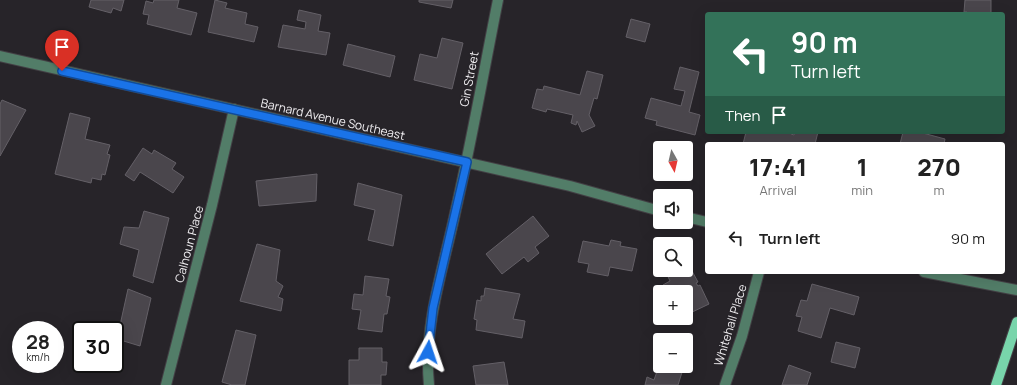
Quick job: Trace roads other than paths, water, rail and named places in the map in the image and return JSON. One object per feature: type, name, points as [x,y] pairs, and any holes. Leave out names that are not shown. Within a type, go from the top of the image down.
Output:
[{"type":"main road","points":[[996,385],[1017,322]]},
{"type":"street","name":"Gin Street","points":[[429,385],[428,352],[433,308],[467,162],[498,0]]},
{"type":"street","name":"Barnard Avenue Southeast","points":[[0,56],[570,186],[653,209]]},
{"type":"street","name":"Calhoun Place","points":[[166,385],[212,204],[234,109]]},
{"type":"street","points":[[693,219],[705,222]]},
{"type":"street","name":"Whitehall Place","points":[[725,385],[742,336],[758,274]]},
{"type":"street","points":[[934,274],[1017,290]]}]
